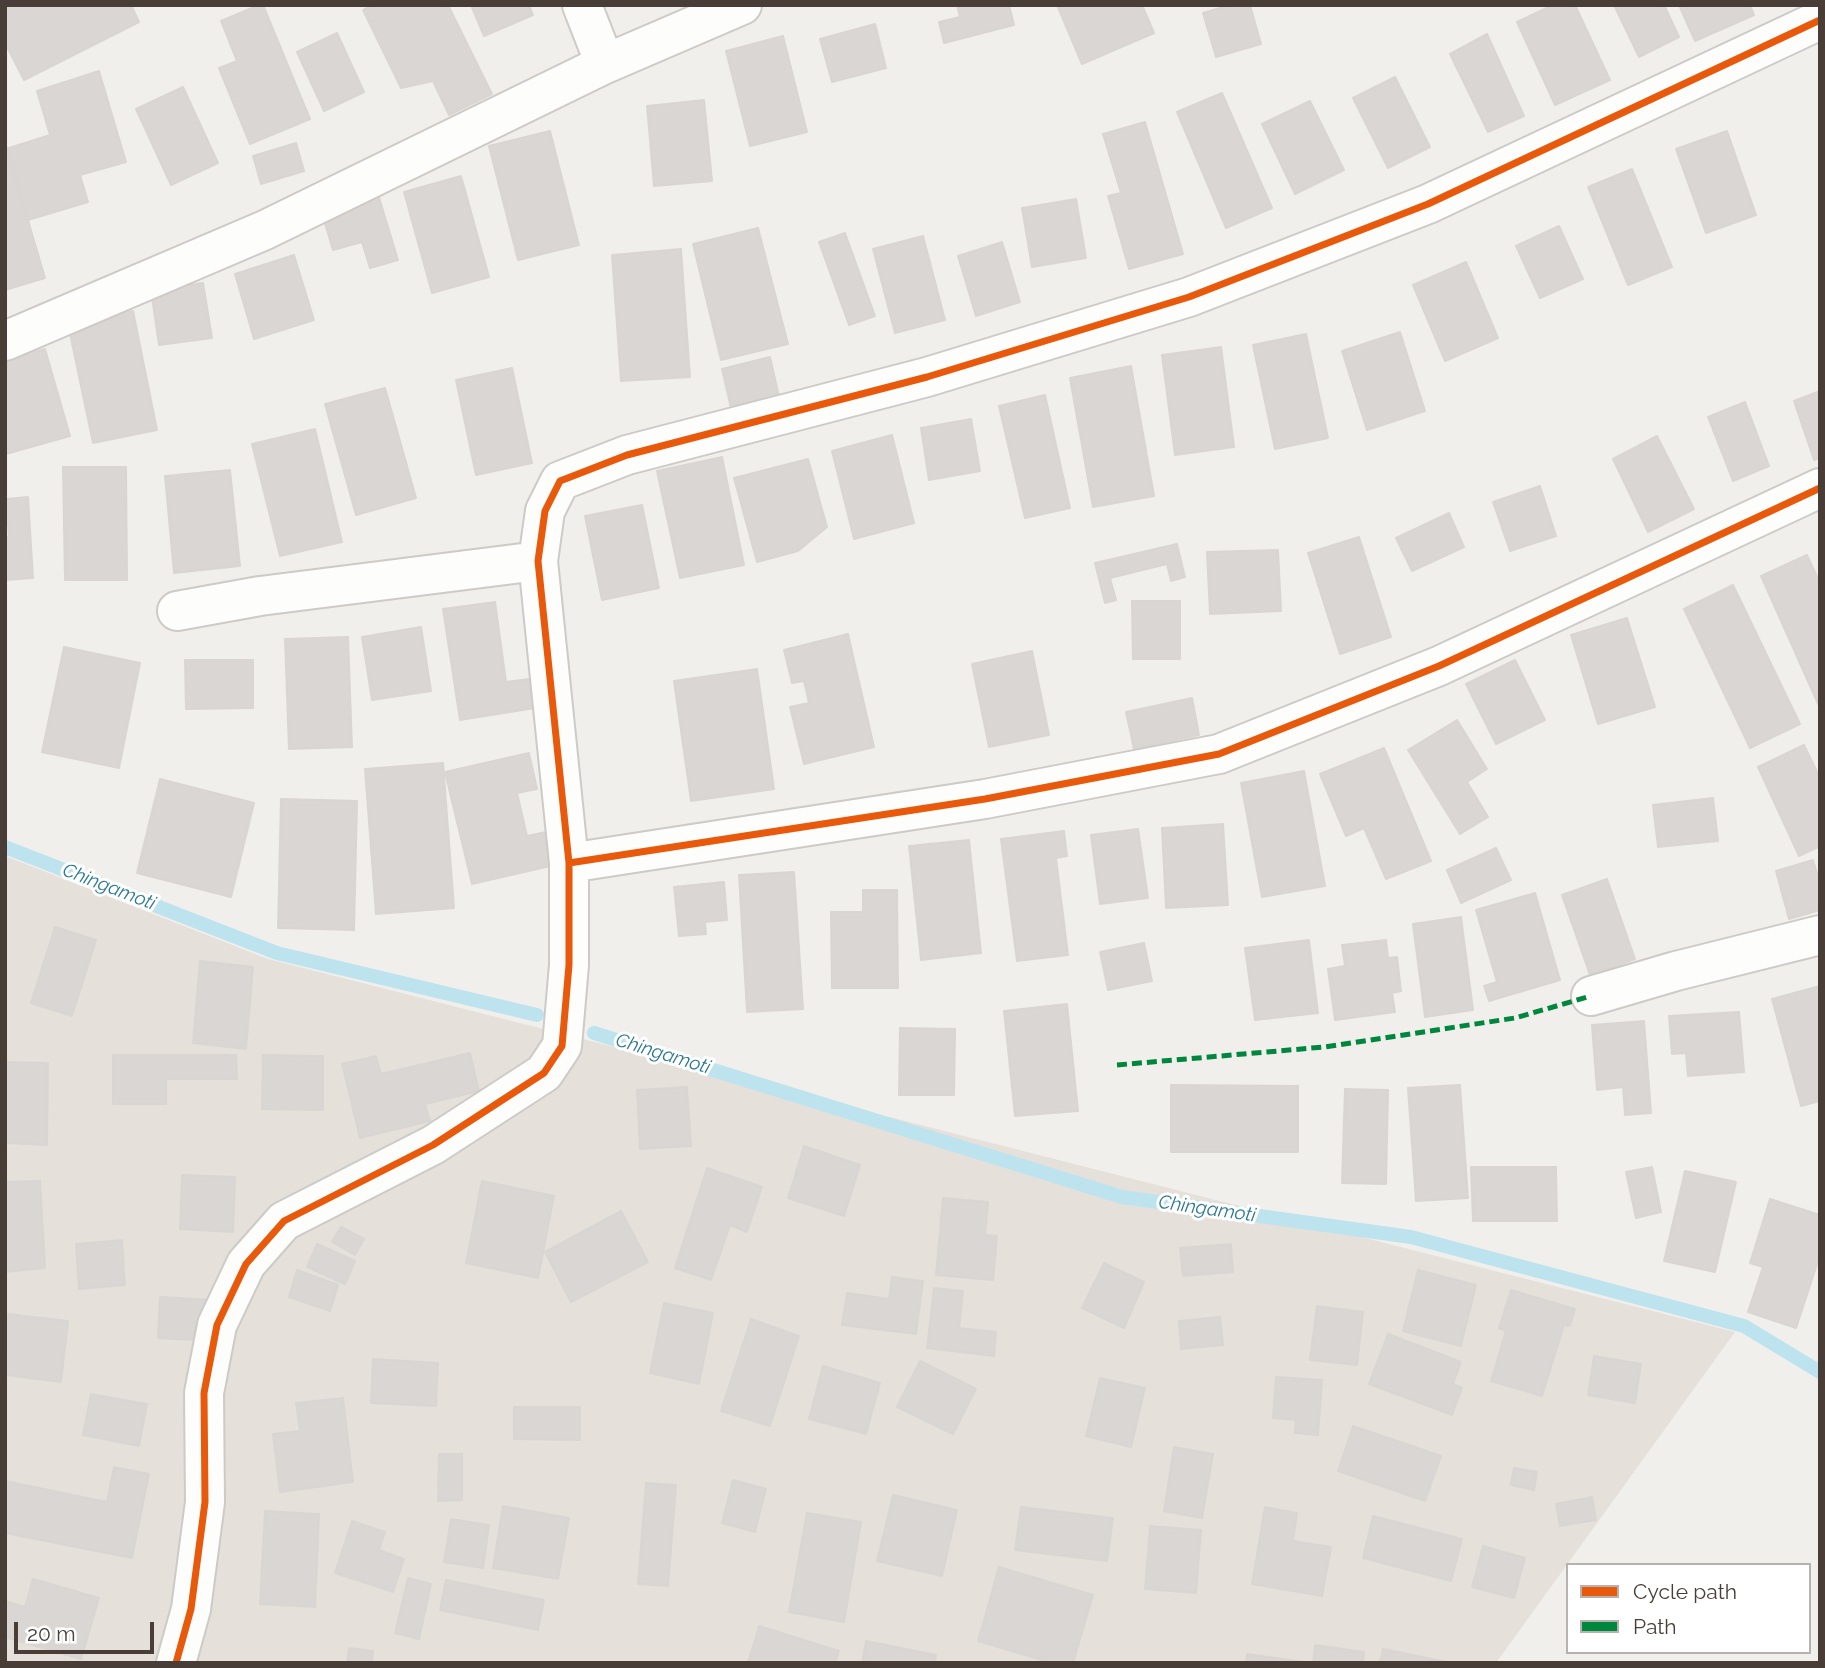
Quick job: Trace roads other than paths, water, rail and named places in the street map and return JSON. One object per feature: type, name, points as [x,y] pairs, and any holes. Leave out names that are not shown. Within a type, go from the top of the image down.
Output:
[{"type":"street","points":[[582,5],[605,64]]},
{"type":"street","points":[[5,341],[265,230],[605,64],[742,5]]},
{"type":"street","points":[[176,1663],[191,1609],[205,1502],[204,1393],[217,1325],[246,1264],[284,1221],[433,1145],[544,1073],[562,1046],[569,965],[569,863],[538,561],[545,511],[560,481],[627,455],[927,377],[1189,297],[1428,205],[1820,20]]},
{"type":"street","points":[[569,863],[985,799],[1219,754],[1440,666],[1820,488]]},
{"type":"street","points":[[177,611],[260,596],[538,561]]},
{"type":"street","points":[[1591,996],[1676,971],[1820,935]]},
{"type":"waterway","name":"Chingamoti","points":[[5,847],[277,953],[537,1015]]},
{"type":"waterway","name":"Chingamoti","points":[[594,1033],[1122,1197],[1411,1237],[1744,1326],[1820,1372]]}]
